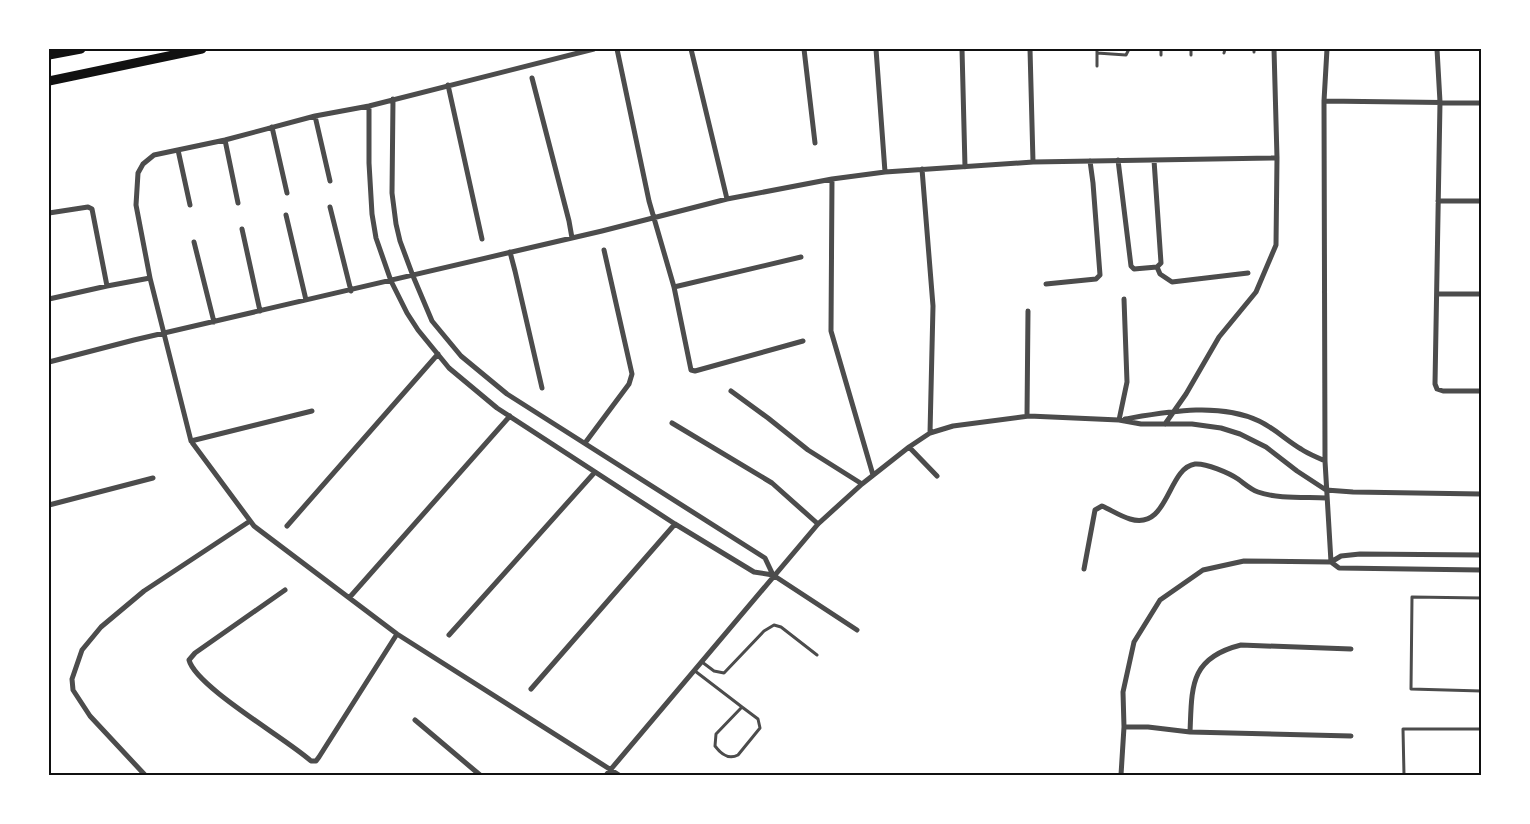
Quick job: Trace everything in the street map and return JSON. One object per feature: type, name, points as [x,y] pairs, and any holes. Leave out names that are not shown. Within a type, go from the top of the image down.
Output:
[{"type":"main road","points":[[49,55],[81,49]]},
{"type":"main road","points":[[49,82],[202,49]]},
{"type":"street","points":[[594,49],[369,106],[315,116],[225,140],[154,155],[142,164],[138,173],[136,205],[163,334],[191,441],[254,526],[397,634],[619,775]]},
{"type":"street","points":[[617,49],[654,218],[674,287],[691,370],[695,371],[803,341]]},
{"type":"street","points":[[691,49],[727,199]]},
{"type":"street","points":[[804,49],[815,143]]},
{"type":"street","points":[[876,49],[885,172]]},
{"type":"street","points":[[962,49],[966,167]]},
{"type":"street","points":[[1030,49],[1033,162]]},
{"type":"street","points":[[1165,424],[1186,394],[1219,337],[1256,292],[1276,245],[1274,49]]},
{"type":"street","points":[[1327,49],[1324,101],[1325,461],[1331,562]]},
{"type":"street","points":[[1437,49],[1440,102],[1435,384],[1437,389],[1443,391],[1481,391]]},
{"type":"street","points":[[532,78],[572,238]]},
{"type":"street","points":[[448,85],[482,239]]},
{"type":"street","points":[[393,99],[392,193],[400,241],[412,276],[432,320],[461,356],[507,394],[765,558],[773,575]]},
{"type":"street","points":[[1324,101],[1481,103]]},
{"type":"street","points":[[369,106],[369,163],[372,214],[376,238],[391,281],[414,324],[449,368],[497,408],[675,524],[754,572],[773,575],[857,630]]},
{"type":"street","points":[[315,116],[330,181]]},
{"type":"street","points":[[272,127],[287,193]]},
{"type":"street","points":[[225,140],[238,203]]},
{"type":"street","points":[[178,150],[190,205]]},
{"type":"street","points":[[49,362],[572,238],[727,199],[832,179],[885,172],[1033,162],[1276,158]]},
{"type":"street","points":[[1118,160],[1132,266],[1138,270],[1158,267]]},
{"type":"street","points":[[1154,160],[1161,256],[1161,263],[1158,267],[1160,274],[1172,282],[1248,272]]},
{"type":"street","points":[[1046,284],[1096,279],[1100,274],[1090,161]]},
{"type":"street","points":[[922,169],[933,306],[930,434]]},
{"type":"street","points":[[832,179],[832,331],[873,475]]},
{"type":"street","points":[[1438,201],[1481,201]]},
{"type":"street","points":[[49,213],[88,207],[92,209],[107,286]]},
{"type":"street","points":[[330,207],[351,291]]},
{"type":"street","points":[[286,215],[306,300]]},
{"type":"street","points":[[242,229],[260,311]]},
{"type":"street","points":[[194,242],[214,322]]},
{"type":"street","points":[[585,443],[628,384],[632,374],[604,250]]},
{"type":"street","points":[[510,252],[542,388]]},
{"type":"street","points":[[674,287],[801,257]]},
{"type":"street","points":[[49,299],[150,278]]},
{"type":"street","points":[[1437,294],[1481,294]]},
{"type":"street","points":[[1119,420],[1127,382],[1124,299]]},
{"type":"street","points":[[1027,416],[1028,311]]},
{"type":"street","points":[[287,526],[438,354]]},
{"type":"street","points":[[731,392],[761,412],[808,450],[862,484]]},
{"type":"street","points":[[191,441],[312,411]]},
{"type":"street","points":[[1119,420],[1174,411],[1214,411],[1242,415],[1272,427],[1299,448],[1325,461]]},
{"type":"street","points":[[349,598],[510,416]]},
{"type":"street","points":[[606,775],[818,524],[862,484],[909,447],[930,434],[953,426],[1027,416],[1119,420],[1141,424],[1192,424],[1221,428],[1266,446],[1297,471],[1326,490],[1481,494]]},
{"type":"street","points":[[672,423],[772,484],[818,524]]},
{"type":"street","points":[[909,447],[937,476]]},
{"type":"street","points":[[1084,569],[1095,510],[1102,506],[1131,519],[1142,520],[1151,516],[1160,508],[1182,472],[1191,466],[1203,465],[1219,470],[1250,488],[1267,494],[1326,498]]},
{"type":"street","points":[[449,635],[596,472]]},
{"type":"street","points":[[49,505],[153,478]]},
{"type":"street","points":[[145,775],[90,716],[73,690],[71,685],[72,679],[82,650],[101,627],[144,591],[250,521]]},
{"type":"street","points":[[531,689],[675,524]]},
{"type":"street","points":[[1121,775],[1124,727],[1123,692],[1134,642],[1160,600],[1203,570],[1244,561],[1331,562],[1341,556],[1360,554],[1481,555]]},
{"type":"street","points":[[1331,562],[1340,568],[1481,570]]},
{"type":"street","points":[[286,590],[195,652],[189,660],[191,666],[209,686],[312,761],[316,761],[319,758],[397,634]]},
{"type":"street","points":[[1190,732],[1192,692],[1196,675],[1210,659],[1226,648],[1241,645],[1350,649]]},
{"type":"street","points":[[415,720],[480,775]]},
{"type":"street","points":[[1124,727],[1148,727],[1190,732],[1351,736]]},
{"type":"lane","points":[[1097,66],[1097,51],[1126,55],[1129,49]]},
{"type":"lane","points":[[1161,49],[1161,56]]},
{"type":"lane","points":[[1191,49],[1191,55]]},
{"type":"lane","points":[[1481,598],[1412,597],[1411,689],[1481,691]]},
{"type":"lane","points":[[702,662],[714,671],[724,674],[764,631],[774,626],[781,627],[817,655]]},
{"type":"lane","points":[[694,670],[758,719],[760,728],[738,756],[727,757],[715,746],[716,734],[742,707]]},
{"type":"lane","points":[[1404,775],[1403,729],[1481,729]]}]
